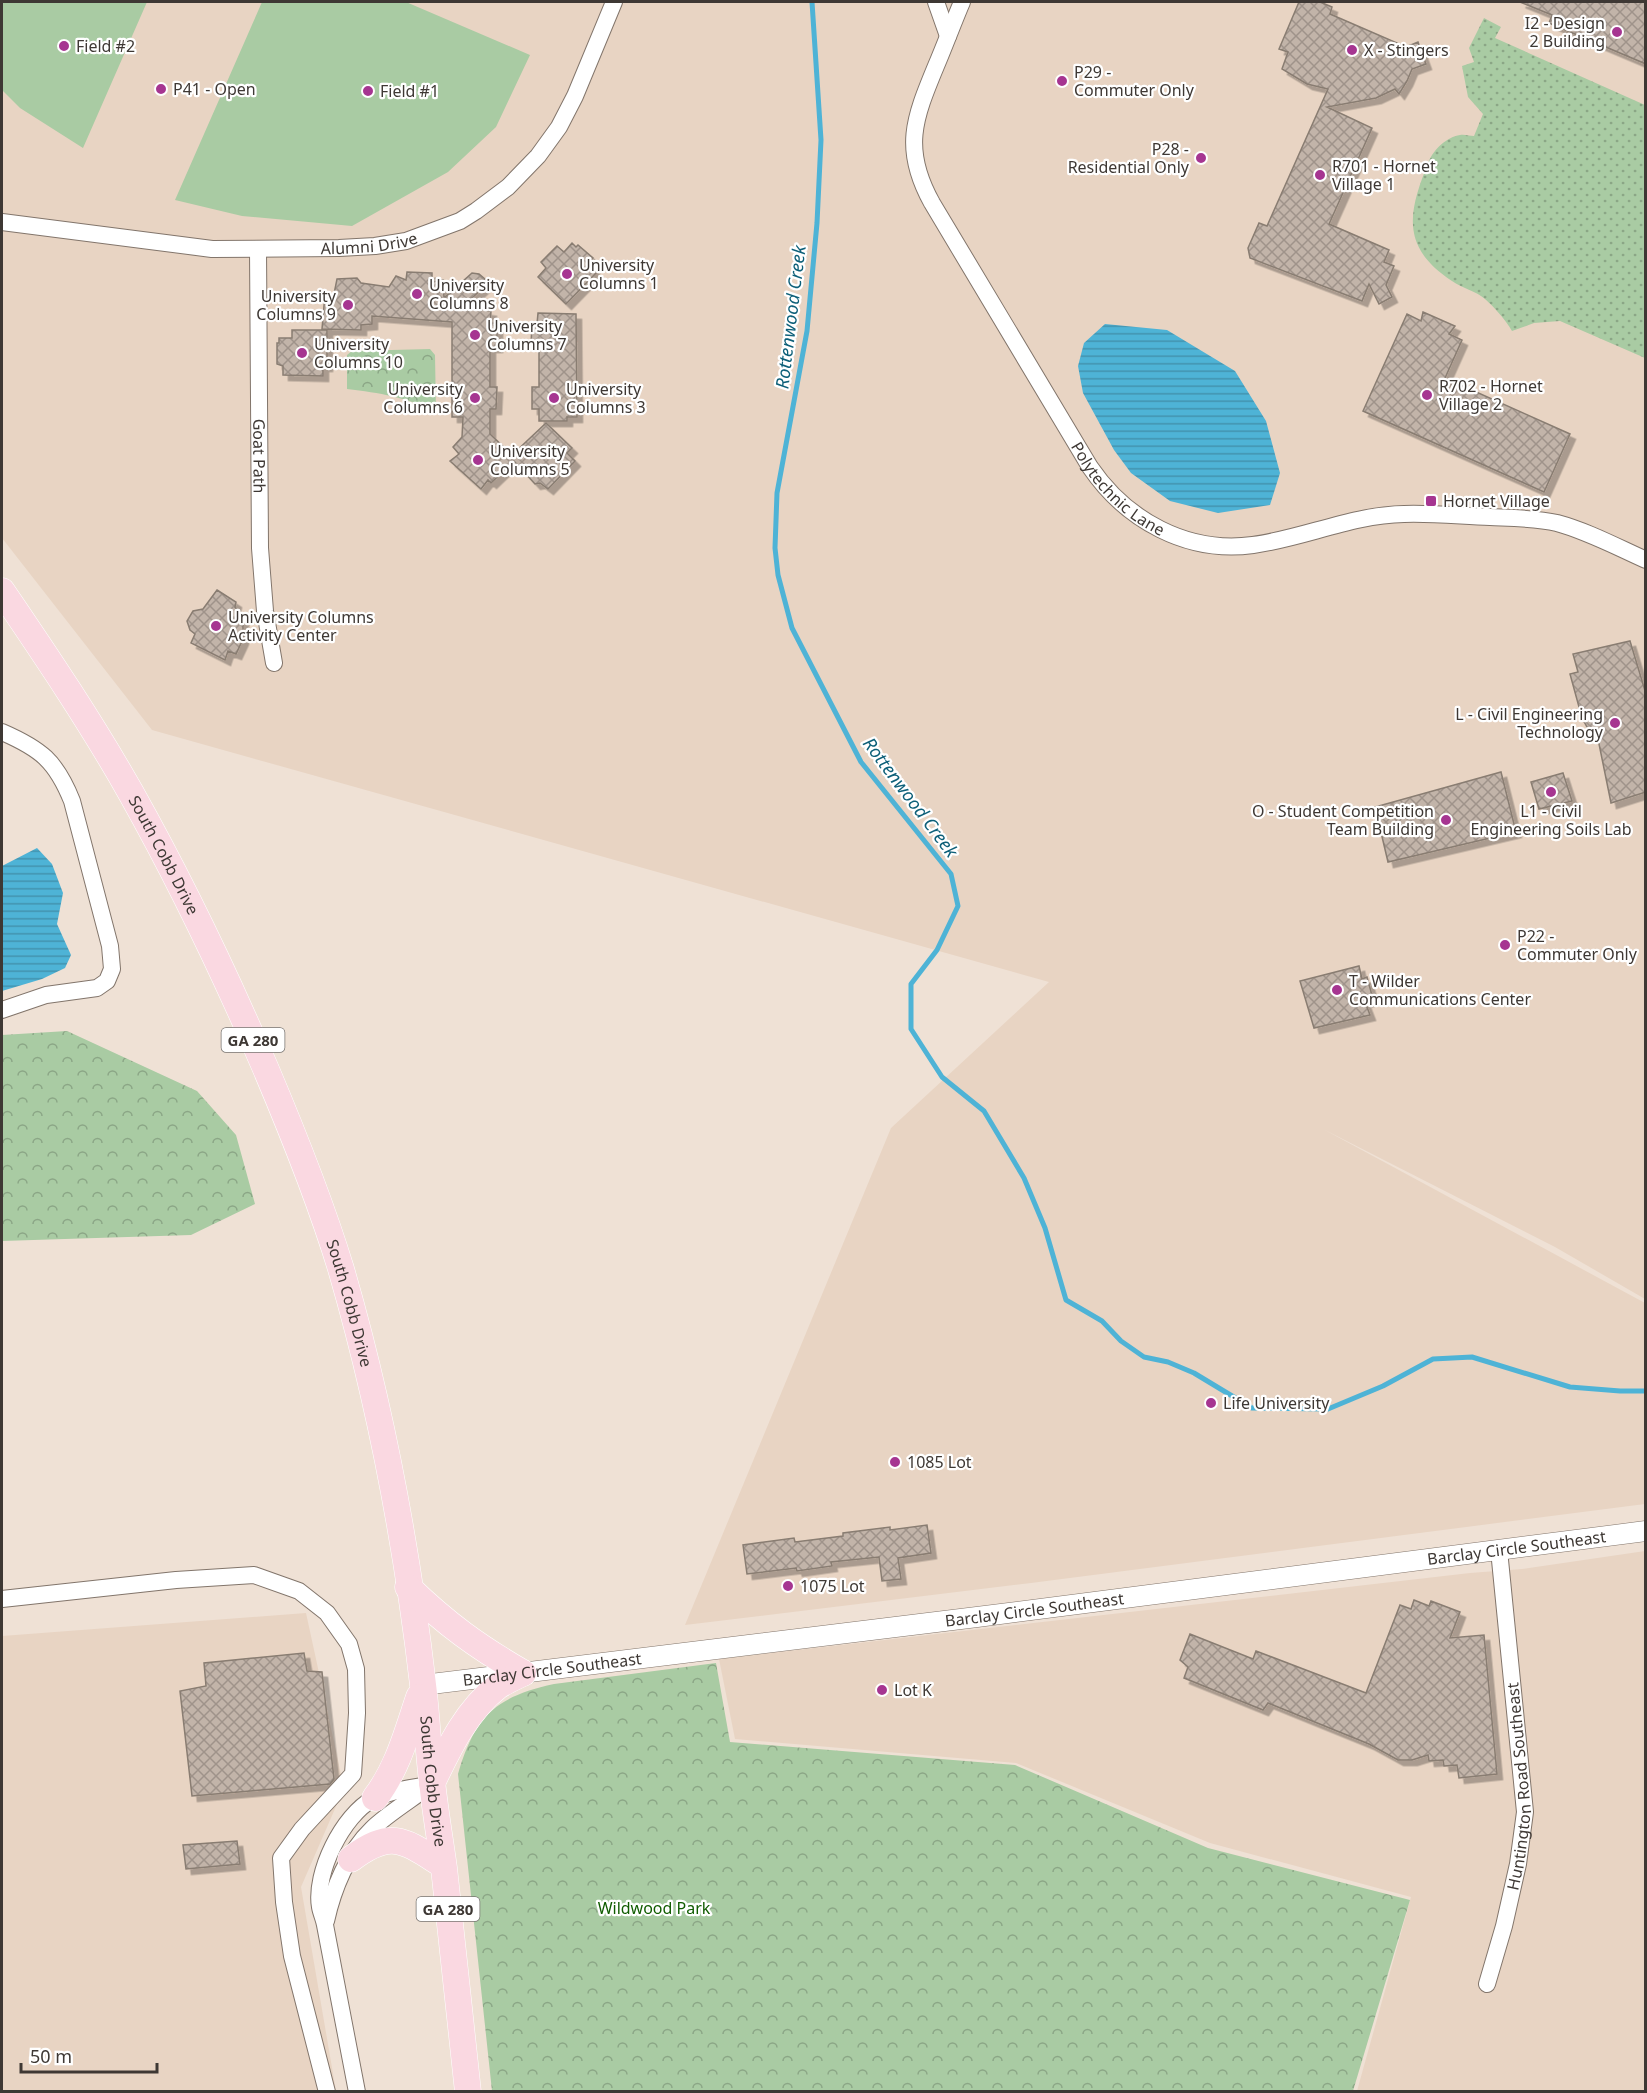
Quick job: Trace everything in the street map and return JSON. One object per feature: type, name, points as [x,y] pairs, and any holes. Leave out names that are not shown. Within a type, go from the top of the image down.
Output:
[{"type":"main road","name":"South Cobb Drive","points":[[2,591],[97,735],[162,849],[225,977],[294,1138],[334,1247],[356,1324],[390,1476],[408,1587],[423,1685],[432,1784],[468,2091]]},
{"type":"main road","points":[[408,1587],[457,1631],[523,1672]]},
{"type":"main road","points":[[432,1784],[453,1741],[484,1698],[500,1685],[523,1672]]},
{"type":"main road","points":[[375,1798],[390,1776],[398,1758],[423,1685]]},
{"type":"main road","points":[[351,1858],[373,1844],[389,1840],[409,1844],[443,1865]]},
{"type":"street","name":"Alumni Drive","points":[[2,222],[195,247],[258,249],[351,247],[406,241],[460,220],[491,201],[538,156],[559,127],[575,96],[614,2]]},
{"type":"street","points":[[936,2],[948,36]]},
{"type":"street","name":"Polytechnic Lane","points":[[962,2],[921,102],[914,127],[916,162],[923,185],[1090,467],[1113,496],[1128,509],[1144,521],[1179,537],[1195,542],[1228,546],[1251,545],[1345,523],[1402,514],[1536,520],[1568,526],[1646,560]]},
{"type":"street","name":"Goat Path","points":[[258,249],[260,557],[274,663]]},
{"type":"street","points":[[2,732],[30,745],[51,762],[64,780],[72,801],[110,946],[112,969],[107,981],[97,988],[46,995],[2,1010]]},
{"type":"street","name":"Barclay Circle Southeast","points":[[423,1685],[1646,1531]]},
{"type":"street","name":"Huntington Road Southeast","points":[[1487,1984],[1516,1875],[1525,1812],[1499,1550]]},
{"type":"street","points":[[2,1599],[176,1580],[254,1575],[299,1591],[327,1613],[349,1644],[356,1670],[357,1713],[352,1774],[302,1828],[281,1858],[284,1902],[292,1956],[327,2091]]},
{"type":"street","points":[[357,2091],[320,1906],[321,1882],[340,1832],[356,1812],[375,1798],[432,1784]]},
{"type":"street","points":[[325,1925],[334,1893],[362,1840],[373,1828],[432,1784]]},
{"type":"shaded area","points":[[2,2],[1645,2],[1645,1299],[1555,1247],[1323,1129],[1645,1303],[1645,1504],[685,1625],[891,1128],[1049,982],[152,730],[2,538]]},
{"type":"shaded area","points":[[1645,1551],[1645,2091],[1357,2091],[1411,1897],[1210,1843],[1016,1763],[735,1739],[719,1659],[1470,1573],[1522,1569]]},
{"type":"shaded area","points":[[306,1613],[344,1788],[301,1887],[336,2091],[2,2092],[2,1636]]},
{"type":"green space","name":"Field #2","points":[[2,2],[147,2],[83,148],[20,108],[2,90]]},
{"type":"green space","name":"Field #1","points":[[262,2],[406,2],[530,55],[496,127],[448,172],[352,226],[242,216],[175,200]]},
{"type":"green space","points":[[1484,18],[1501,27],[1495,38],[1645,105],[1645,358],[1560,321],[1534,323],[1512,331],[1485,299],[1435,268],[1416,242],[1413,212],[1416,196],[1431,157],[1441,144],[1450,138],[1462,135],[1474,136],[1483,114],[1468,97],[1462,66],[1474,62],[1469,48]]},
{"type":"green space","points":[[430,349],[435,355],[436,412],[393,396],[347,389],[347,355],[352,351]]},
{"type":"green space","points":[[67,1031],[197,1091],[236,1135],[255,1204],[191,1235],[2,1241],[2,1035]]},
{"type":"green space","name":"Wildwood Park","points":[[716,1663],[730,1742],[1015,1765],[1208,1848],[1410,1900],[1353,2091],[492,2091],[458,1774],[472,1737],[490,1712],[516,1695],[534,1689],[554,1684]]},
{"type":"water","points":[[1105,324],[1167,330],[1235,371],[1266,421],[1280,473],[1270,505],[1218,513],[1170,501],[1131,473],[1114,450],[1083,393],[1078,366],[1084,343]]},
{"type":"water","points":[[37,848],[52,864],[63,893],[57,924],[71,955],[65,968],[42,979],[2,991],[2,866]]},
{"type":"building","name":"R701 - Hornet Village 1","points":[[1299,2],[1320,2],[1332,7],[1330,14],[1406,47],[1418,42],[1426,64],[1412,69],[1399,94],[1395,89],[1376,98],[1327,107],[1372,128],[1329,224],[1389,250],[1384,262],[1394,266],[1386,285],[1392,297],[1379,304],[1369,284],[1362,301],[1250,258],[1248,248],[1259,223],[1267,226],[1328,89],[1307,84],[1282,69],[1288,52],[1279,49]]},
{"type":"building","name":"I2 - Design 2 Building","points":[[1520,2],[1646,2],[1646,64],[1549,23],[1552,15]]},
{"type":"building","name":"University Columns 1","points":[[572,243],[576,247],[578,245],[593,258],[590,265],[597,272],[566,304],[538,277],[546,268],[541,262],[557,246],[564,252]]},
{"type":"building","points":[[407,272],[432,273],[432,282],[443,280],[444,298],[472,273],[479,274],[485,279],[484,287],[461,308],[485,308],[491,311],[490,323],[497,323],[497,347],[490,347],[490,387],[497,387],[496,409],[490,409],[490,434],[512,455],[546,423],[572,448],[567,453],[575,461],[548,489],[540,483],[535,484],[514,461],[491,483],[488,480],[481,489],[450,461],[459,454],[453,447],[462,437],[463,417],[452,417],[452,322],[372,316],[372,324],[361,325],[361,330],[322,329],[325,294],[334,294],[337,279],[357,278],[361,283],[389,287],[396,276],[406,280]]},
{"type":"building","name":"R702 - Hornet Village 2","points":[[1423,312],[1455,326],[1449,334],[1462,340],[1445,378],[1570,434],[1544,492],[1363,411],[1407,314],[1421,321]]},
{"type":"building","points":[[538,313],[576,314],[577,417],[567,417],[567,421],[539,421],[539,409],[532,409],[532,387],[539,387],[539,345],[531,345],[532,324],[537,324]]},
{"type":"building","name":"University Columns 10","points":[[292,330],[327,330],[327,366],[323,366],[323,376],[283,375],[283,366],[277,364],[277,343],[279,343],[279,338],[292,338]]},
{"type":"building","name":"University Columns Activity Center","points":[[217,590],[236,602],[235,607],[243,616],[243,639],[236,654],[228,651],[225,660],[191,643],[195,634],[190,630],[187,621],[193,611],[203,609]]},
{"type":"building","name":"L - Civil Engineering Technology","points":[[1630,641],[1646,694],[1646,792],[1611,803],[1597,734],[1587,727],[1582,718],[1570,674],[1578,672],[1573,654]]},
{"type":"building","name":"O - Student Competition Team Building","points":[[1501,772],[1516,832],[1388,862],[1375,807]]},
{"type":"building","name":"L1 - Civil Engineering Soils Lab","points":[[1563,773],[1572,801],[1539,809],[1531,782]]},
{"type":"building","name":"T - Wilder Communications Center","points":[[1359,966],[1362,979],[1367,977],[1373,999],[1365,1002],[1370,1015],[1314,1028],[1300,981]]},
{"type":"building","points":[[927,1525],[931,1553],[898,1558],[901,1579],[882,1581],[879,1557],[831,1562],[832,1566],[797,1571],[796,1568],[747,1574],[743,1545],[794,1538],[795,1542],[843,1536],[843,1533]]},
{"type":"building","points":[[1414,1600],[1429,1606],[1431,1601],[1460,1612],[1450,1638],[1484,1635],[1497,1774],[1459,1778],[1457,1765],[1444,1766],[1443,1760],[1429,1761],[1428,1755],[1412,1760],[1398,1760],[1369,1744],[1268,1703],[1263,1710],[1184,1678],[1188,1667],[1180,1660],[1190,1634],[1253,1659],[1256,1651],[1366,1693],[1400,1605],[1411,1609]]},
{"type":"building","points":[[304,1653],[307,1671],[322,1672],[334,1779],[330,1784],[192,1796],[180,1691],[206,1686],[204,1663]]},
{"type":"building","points":[[237,1841],[240,1864],[186,1869],[183,1845]]},
{"type":"waterway","name":"Rottenwood Creek","points":[[812,2],[821,140],[817,223],[807,331],[777,493],[775,548],[778,575],[792,628],[861,762],[951,874],[958,906],[937,950],[911,984],[911,1029],[942,1077],[984,1111],[1024,1178],[1045,1228],[1066,1300],[1102,1321],[1121,1341],[1144,1357],[1168,1362],[1194,1373],[1252,1408],[1328,1409],[1383,1386],[1433,1359],[1472,1357],[1570,1387],[1646,1391]]},
{"type":"place","name":"I2 - Design 2 Building","points":[[1617,32]]},
{"type":"place","name":"Field #2","points":[[64,46]]},
{"type":"place","name":"X - Stingers","points":[[1352,50]]},
{"type":"place","name":"P29 - Commuter Only","points":[[1062,81]]},
{"type":"place","name":"P41 - Open","points":[[161,89]]},
{"type":"place","name":"Field #1","points":[[368,91]]},
{"type":"place","name":"P28 - Residential Only","points":[[1201,158]]},
{"type":"place","name":"R701 - Hornet Village 1","points":[[1320,175]]},
{"type":"place","name":"University Columns 1","points":[[567,274]]},
{"type":"place","name":"University Columns 8","points":[[417,294]]},
{"type":"place","name":"University Columns 9","points":[[348,305]]},
{"type":"place","name":"University Columns 7","points":[[475,335]]},
{"type":"place","name":"University Columns 10","points":[[302,353]]},
{"type":"place","name":"R702 - Hornet Village 2","points":[[1427,395]]},
{"type":"place","name":"University Columns 6","points":[[475,398]]},
{"type":"place","name":"University Columns 3","points":[[554,398]]},
{"type":"place","name":"University Columns 5","points":[[478,460]]},
{"type":"place","name":"Hornet Village","points":[[1431,501]]},
{"type":"place","name":"University Columns Activity Center","points":[[216,626]]},
{"type":"place","name":"L - Civil Engineering Technology","points":[[1615,723]]},
{"type":"place","name":"L1 - Civil Engineering Soils Lab","points":[[1551,792]]},
{"type":"place","name":"O - Student Competition Team Building","points":[[1446,820]]},
{"type":"place","name":"P22 - Commuter Only","points":[[1505,945]]},
{"type":"place","name":"T - Wilder Communications Center","points":[[1337,990]]},
{"type":"place","name":"Life University","points":[[1211,1403]]},
{"type":"place","name":"1085 Lot","points":[[895,1462]]},
{"type":"place","name":"1075 Lot","points":[[788,1586]]},
{"type":"place","name":"Lot K","points":[[882,1690]]}]
